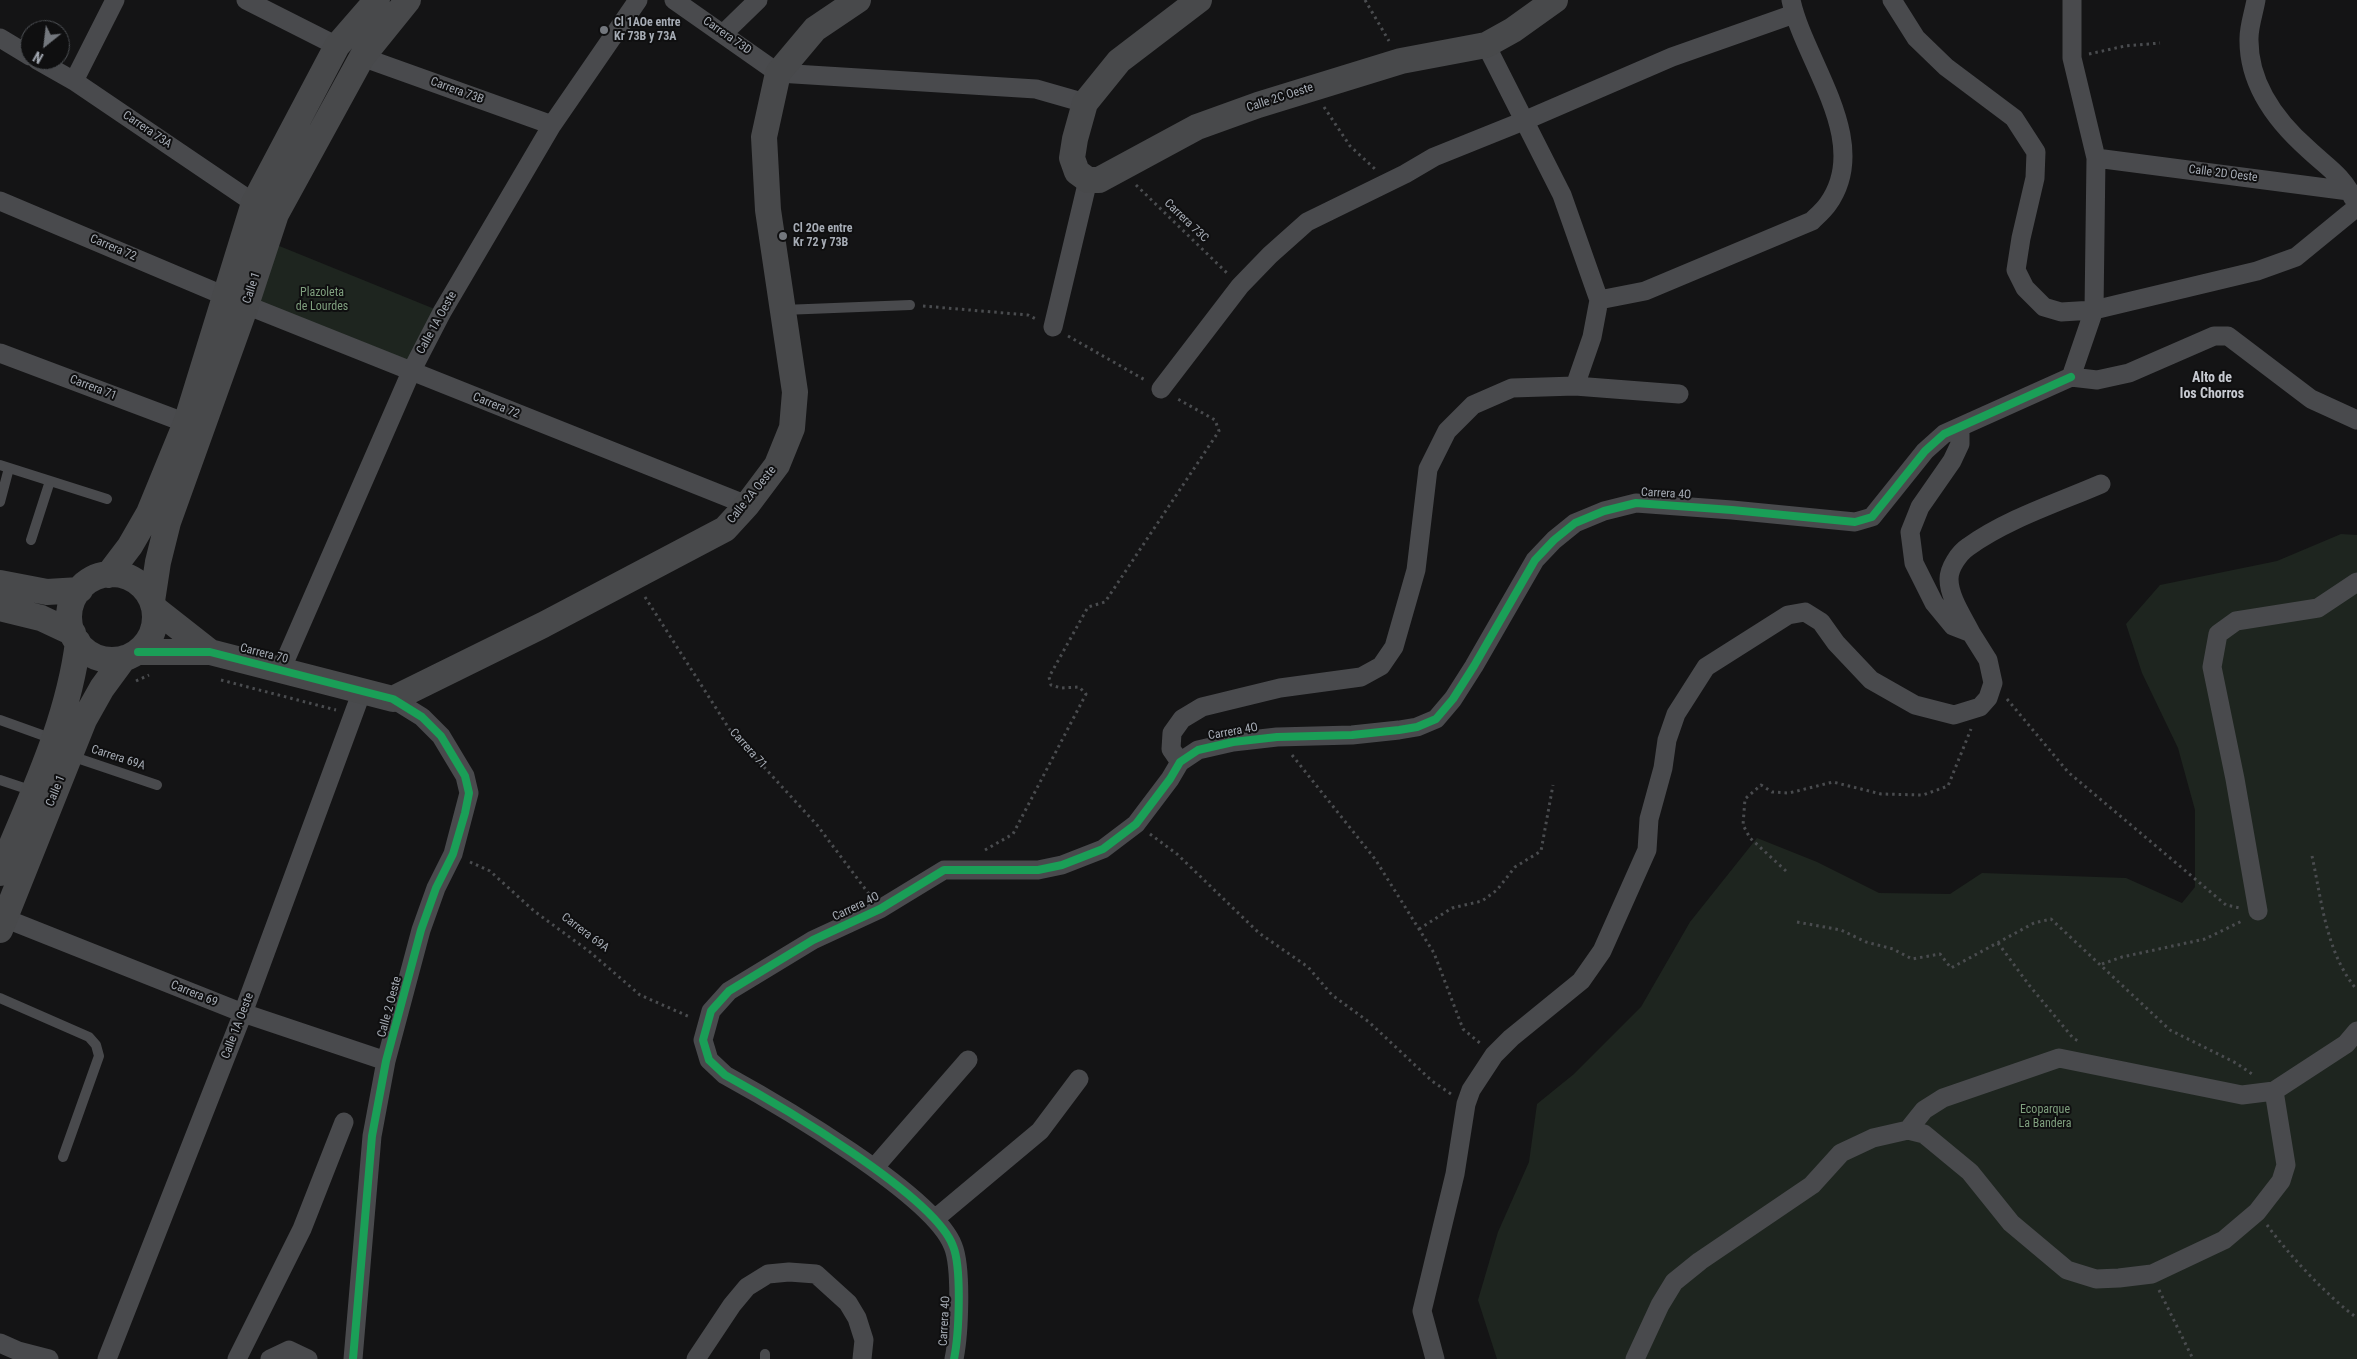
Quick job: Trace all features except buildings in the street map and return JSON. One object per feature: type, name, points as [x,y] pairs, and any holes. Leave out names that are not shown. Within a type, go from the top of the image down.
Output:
[{"type":"street","points":[[74,81],[115,0]]},
{"type":"street","points":[[246,0],[337,46]]},
{"type":"street","name":"Calle 1","points":[[153,605],[158,562],[168,522],[236,300],[254,203],[337,46],[377,0]]},
{"type":"street","name":"Calle 1","points":[[108,575],[130,546],[149,513],[236,300],[276,214],[362,57],[408,0]]},
{"type":"street","name":"Calle 1A Oeste","points":[[280,670],[411,372],[442,312],[552,125],[638,0]]},
{"type":"street","name":"Carrera 73D","points":[[674,0],[724,33],[778,73]]},
{"type":"street","points":[[724,33],[758,0]]},
{"type":"street","name":"Calle 2A Oeste","points":[[373,700],[543,625],[725,529],[747,505],[777,465],[792,428],[795,392],[768,210],[764,136],[778,73],[815,29],[858,0]]},
{"type":"street","points":[[1053,327],[1088,180],[1077,172],[1072,158],[1085,103],[1119,61],[1199,0]]},
{"type":"street","name":"Calle 2C Oeste","points":[[1088,180],[1100,180],[1197,127],[1310,88],[1401,61],[1486,45],[1513,30],[1555,0]]},
{"type":"street","points":[[1892,0],[1916,38],[1946,68],[2014,118],[2036,152],[2035,178],[2021,238],[2016,270],[2025,288],[2044,307],[2061,312],[2094,310],[2257,271],[2296,256],[2354,201],[2337,173],[2309,151],[2277,118],[2256,83],[2249,38],[2256,0]]},
{"type":"street","points":[[2072,0],[2072,58],[2096,158],[2094,310],[2071,377],[2097,380],[2129,373],[2214,336],[2228,336],[2311,399],[2357,420]]},
{"type":"street","points":[[1161,389],[1240,286],[1270,255],[1307,222],[1389,182],[1434,157],[1793,7],[1829,95],[1840,129],[1842,163],[1838,186],[1828,205],[1812,221],[1654,287],[1599,300]]},
{"type":"street","points":[[0,38],[20,50]]},
{"type":"street","points":[[1486,45],[1526,120],[1562,195],[1599,300],[1592,338],[1576,386]]},
{"type":"street","name":"Carrera 73B","points":[[362,57],[552,125]]},
{"type":"street","name":"Carrera 73A","points":[[55,70],[74,81],[254,203]]},
{"type":"street","points":[[778,73],[1036,88],[1085,103]]},
{"type":"street","name":"Calle 2D Oeste","points":[[2096,158],[2354,201]]},
{"type":"street","name":"Carrera 72","points":[[0,201],[411,372],[747,505]]},
{"type":"street","name":"Carrera 71","points":[[0,353],[186,423]]},
{"type":"street","name":"Carrera 4O","points":[[954,1359],[958,1283],[955,1255],[953,1246],[936,1218],[874,1168],[725,1075],[708,1060],[703,1040],[711,1011],[740,983],[813,940],[880,909],[944,870],[1038,870],[1062,865],[1103,849],[1136,824],[1170,779],[1180,762],[1198,750],[1233,742],[1277,737],[1352,735],[1399,730],[1416,727],[1436,718],[1452,699],[1474,666],[1535,560],[1554,540],[1575,523],[1604,511],[1636,503],[1855,522],[1872,517],[1924,451],[1944,434],[2071,377]]},
{"type":"street","points":[[1180,762],[1171,749],[1172,732],[1182,718],[1202,706],[1280,688],[1361,676],[1381,666],[1394,647],[1416,570],[1428,470],[1447,430],[1473,405],[1512,388],[1576,386],[1678,394]]},
{"type":"street","points":[[1960,426],[1960,444],[1952,461],[1920,507],[1910,532],[1914,563],[1934,603],[1953,626],[1971,633]]},
{"type":"street","points":[[1435,1359],[1422,1311],[1456,1174],[1466,1104],[1471,1090],[1494,1055],[1510,1038],[1581,981],[1602,951],[1647,850],[1648,819],[1663,768],[1667,740],[1676,714],[1706,667],[1788,615],[1805,612],[1821,622],[1836,643],[1871,680],[1915,705],[1954,715],[1980,707],[1988,698],[1994,683],[1988,660],[1956,604],[1949,579],[1954,563],[1966,548],[2036,512],[2101,484]]},
{"type":"street","points":[[0,608],[41,618],[75,638],[99,658],[116,660],[131,655],[153,632],[155,624],[153,605],[146,591],[137,582],[126,577],[108,575],[89,581],[80,590],[71,607],[70,620],[75,638]]},
{"type":"street","points":[[0,582],[47,592],[80,590]]},
{"type":"street","points":[[2258,911],[2235,779],[2212,668],[2218,634],[2236,621],[2318,608],[2357,582]]},
{"type":"street","name":"Carrera 70","points":[[153,605],[210,652]]},
{"type":"street","name":"Calle 1","points":[[2,924],[62,747],[73,679],[75,638]]},
{"type":"street","name":"Carrera 70","points":[[131,655],[210,652],[280,670],[373,700]]},
{"type":"street","name":"Calle 1","points":[[0,874],[5,844],[33,791],[62,747],[84,720],[102,688],[131,655]]},
{"type":"street","name":"Calle 1A Oeste","points":[[107,1359],[244,1013],[373,700]]},
{"type":"street","name":"Calle 2 Oeste","points":[[353,1359],[372,1136],[386,1061],[421,930],[436,888],[453,854],[469,793],[466,776],[441,736],[422,717],[373,700]]},
{"type":"street","name":"Carrera 69","points":[[2,924],[244,1013],[386,1061]]},
{"type":"street","points":[[1908,1130],[1924,1110],[1943,1098],[2058,1058],[2242,1095],[2274,1091],[2346,1044],[2357,1031]]},
{"type":"street","points":[[874,1168],[968,1060]]},
{"type":"street","points":[[936,1218],[1040,1131],[1079,1079]]},
{"type":"street","points":[[1635,1359],[1660,1305],[1674,1282],[1700,1260],[1812,1185],[1841,1153],[1873,1138],[1908,1130],[1924,1134],[1970,1172],[2011,1223],[2067,1270],[2096,1279],[2152,1274],[2224,1240],[2257,1212],[2281,1181],[2286,1165],[2274,1091]]},
{"type":"street","points":[[237,1359],[302,1228],[344,1122]]},
{"type":"street","points":[[696,1359],[732,1305],[747,1287],[768,1274],[789,1272],[816,1274],[848,1303],[857,1318],[864,1340],[862,1359]]},
{"type":"street","points":[[0,1343],[14,1355],[49,1359]]},
{"type":"street","points":[[270,1359],[289,1350],[308,1359]]},
{"type":"lane","points":[[782,310],[910,305]]},
{"type":"lane","points":[[0,502],[5,467],[107,499]]},
{"type":"lane","points":[[31,540],[50,481]]},
{"type":"lane","name":"Carrera 69A","points":[[0,720],[157,785]]},
{"type":"lane","points":[[0,780],[33,791]]},
{"type":"lane","points":[[0,998],[89,1037],[96,1045],[99,1056],[63,1157]]},
{"type":"path","points":[[1365,0],[1401,61]]},
{"type":"path","points":[[2072,58],[2125,46],[2160,43]]},
{"type":"path","points":[[1310,88],[1350,146],[1389,182]]},
{"type":"path","points":[[910,305],[1028,315],[1053,327],[1215,420],[1218,431],[1105,602],[1088,607],[1049,677],[1051,685],[1060,688],[1079,688],[1086,694],[1012,834],[981,851]]},
{"type":"path","points":[[132,683],[153,673]]},
{"type":"path","points":[[220,680],[373,700]]},
{"type":"path","points":[[1994,683],[2068,772],[2226,905],[2258,911]]},
{"type":"path","points":[[1786,871],[1750,838],[1743,825],[1745,799],[1755,790],[1761,785],[1772,792],[1789,794],[1833,782],[1881,794],[1923,794],[1948,786],[1980,707]]},
{"type":"path","points":[[1277,737],[1375,859],[1434,953],[1462,1029],[1494,1055]]},
{"type":"path","points":[[1419,929],[1452,908],[1482,901],[1497,890],[1515,868],[1541,851],[1553,785]]},
{"type":"path","points":[[1136,824],[1177,854],[1259,933],[1308,967],[1332,995],[1368,1022],[1432,1081],[1466,1104]]},
{"type":"path","points":[[2312,856],[2330,938],[2341,967],[2357,990]]},
{"type":"path","points":[[2102,964],[2122,957],[2205,938],[2258,911]]},
{"type":"path","points":[[1796,922],[1841,930],[1866,942],[1893,949],[1912,959],[1940,954],[1951,968],[2034,923],[2051,919],[2102,964],[2170,1030],[2236,1063],[2274,1091]]},
{"type":"path","points":[[1998,943],[2073,1038],[2088,1047]]},
{"type":"path","points":[[2257,1212],[2279,1242],[2357,1318]]},
{"type":"path","points":[[2152,1274],[2193,1359]]},
{"type":"green space","name":"Plazoleta de Lourdes","points":[[267,241],[442,312],[411,372],[246,305]]},
{"type":"green space","name":"Ecoparque La Bandera","points":[[2341,534],[2357,535],[2357,1359],[1497,1359],[1478,1300],[1498,1232],[1529,1162],[1537,1104],[1574,1074],[1641,1007],[1690,922],[1757,838],[1817,862],[1879,893],[1950,894],[1982,873],[2126,878],[2182,903],[2195,887],[2195,810],[2178,748],[2142,673],[2126,624],[2160,585],[2277,561]]},
{"type":"cycle path","points":[[954,1359],[959,1285],[953,1246],[940,1225],[917,1202],[886,1177],[815,1128],[725,1075],[709,1060],[703,1040],[711,1011],[729,991],[813,940],[880,909],[944,870],[1038,870],[1062,865],[1103,849],[1136,824],[1170,779],[1180,762],[1198,750],[1233,742],[1277,737],[1352,735],[1399,730],[1417,727],[1436,719],[1453,699],[1474,666],[1535,560],[1554,540],[1575,523],[1604,511],[1636,503],[1855,522],[1872,517],[1925,451],[1944,434],[2071,377]]},
{"type":"cycle path","points":[[138,652],[210,652],[393,699],[422,717],[441,736],[465,776],[469,793],[465,813],[453,854],[436,888],[421,930],[386,1061],[372,1136],[353,1359]]},
{"type":"place","name":"Cl 1AOe entre Kr 73B y 73A","points":[[604,30]]},
{"type":"place","name":"Cl 2Oe entre Kr 72 y 73B","points":[[783,236]]},
{"type":"district","name":"Alto de los Chorros","points":[[2212,386]]}]
